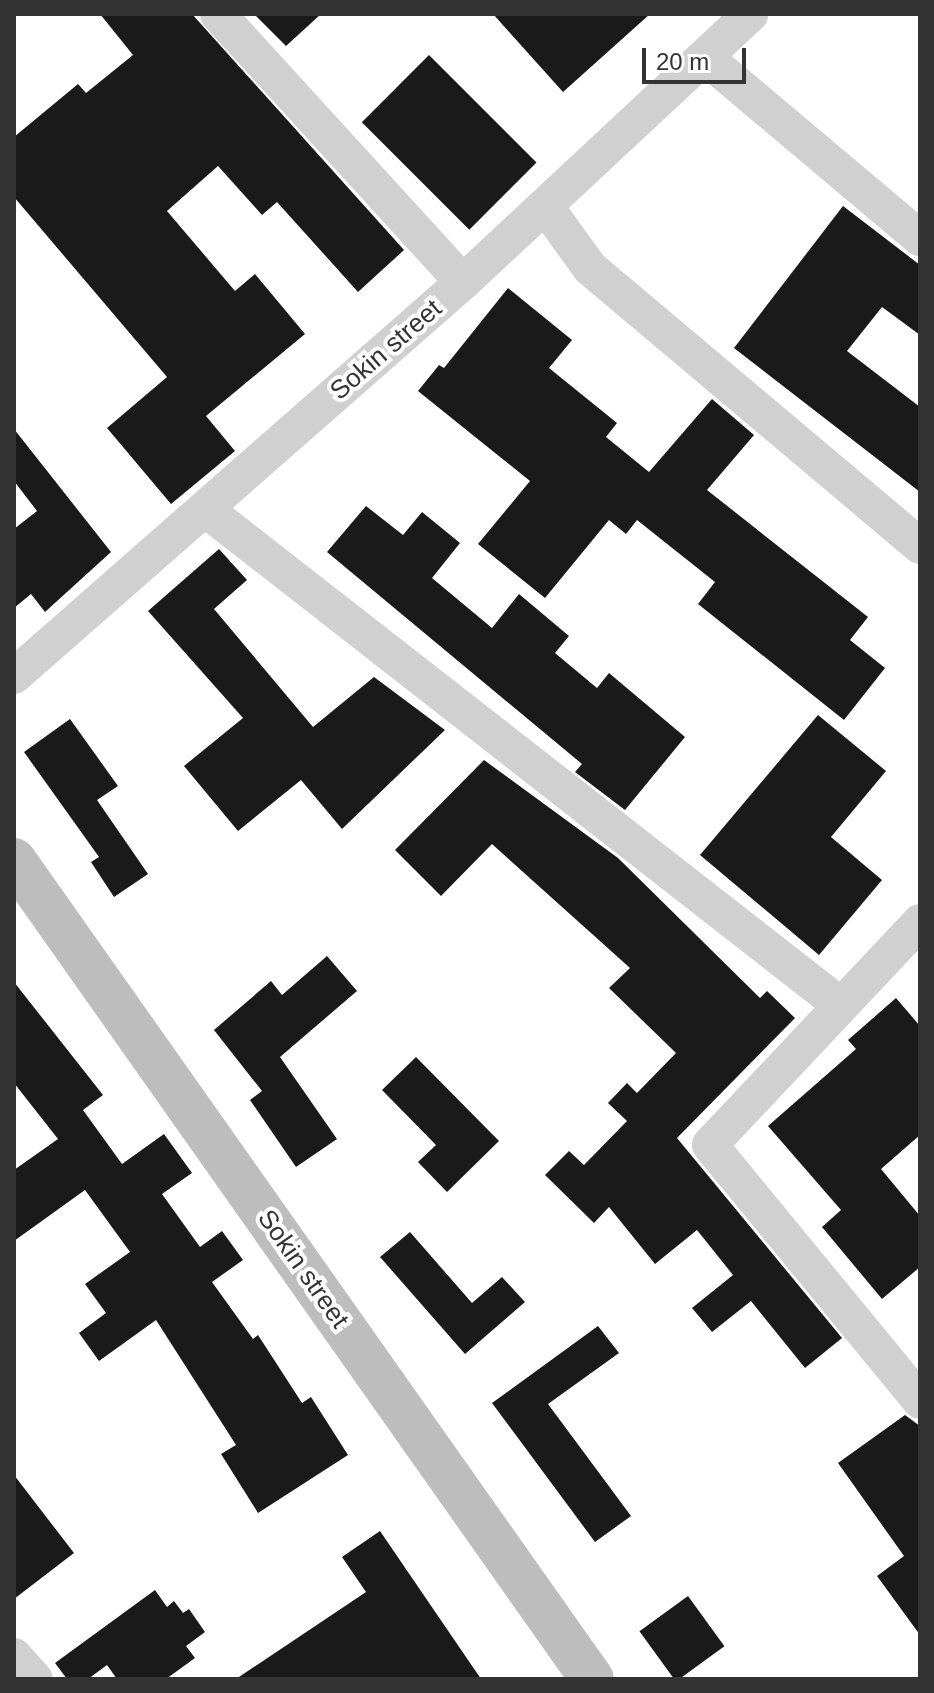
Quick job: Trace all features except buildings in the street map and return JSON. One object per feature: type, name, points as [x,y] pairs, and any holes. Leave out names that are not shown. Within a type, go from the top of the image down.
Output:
[{"type":"street","points":[[218,14],[463,282]]},
{"type":"street","name":"Sokin street","points":[[14,676],[546,207],[705,57],[733,19]]},
{"type":"street","points":[[705,57],[920,238]]},
{"type":"street","points":[[546,207],[590,268],[920,546]]},
{"type":"street","points":[[205,509],[839,1004]]},
{"type":"street","name":"Sokin street","points":[[14,860],[592,1679]]},
{"type":"street","points":[[920,922],[839,1004],[710,1145],[920,1401]]},
{"type":"street","points":[[14,1656],[35,1679]]}]
